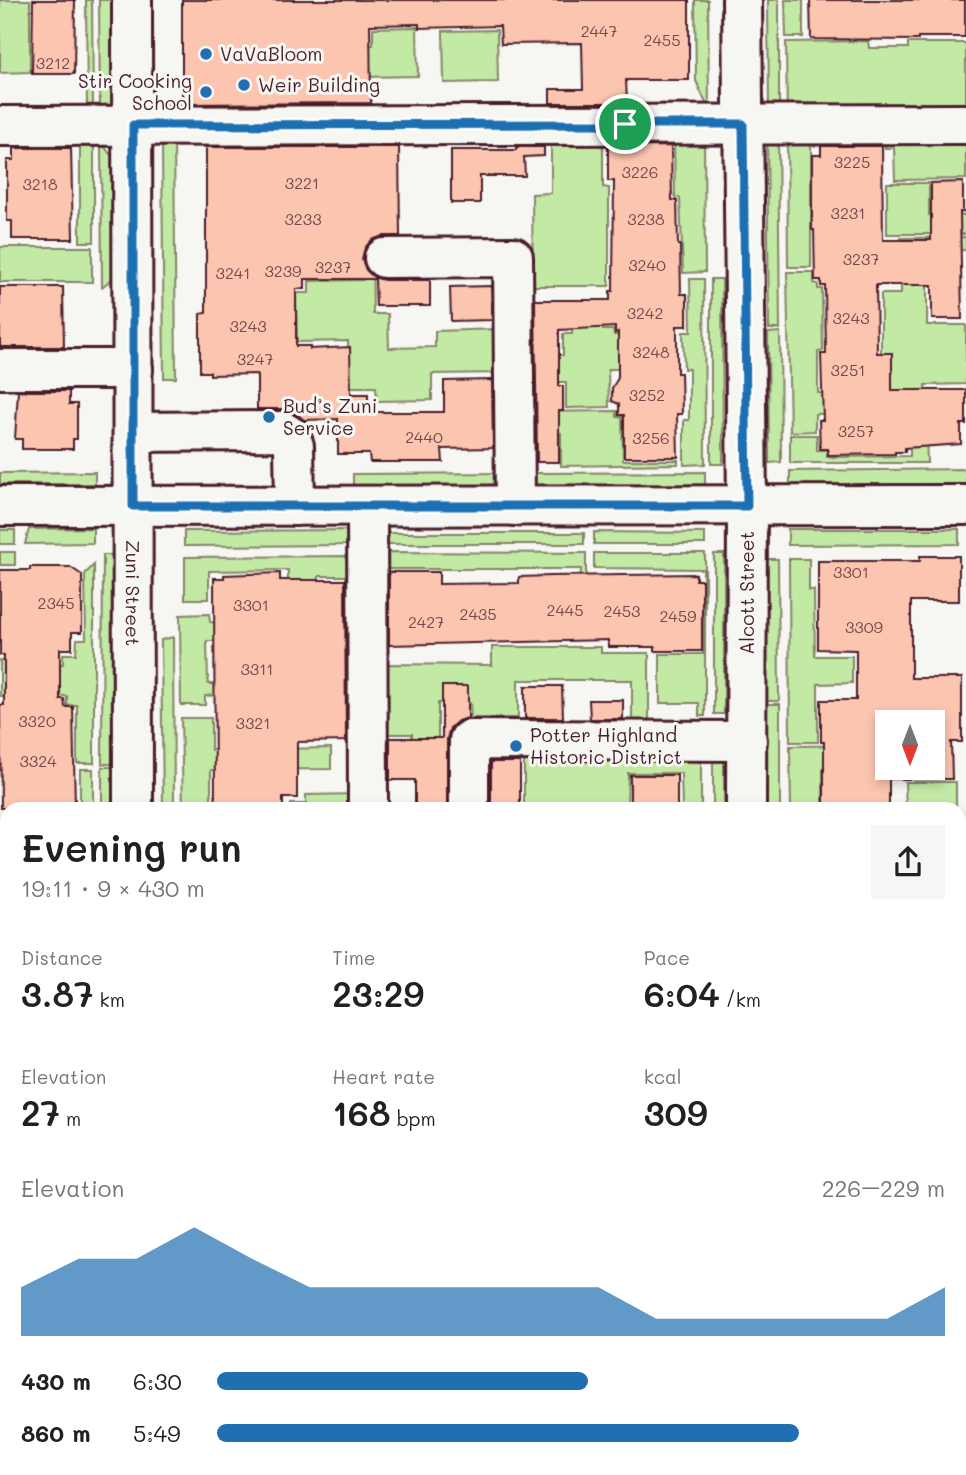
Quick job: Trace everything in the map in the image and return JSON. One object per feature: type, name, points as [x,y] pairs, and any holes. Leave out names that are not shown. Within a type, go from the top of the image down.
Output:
[{"type":"street","name":"Zuni Street","points":[[132,0],[133,802]]},
{"type":"street","name":"Alcott Street","points":[[742,0],[747,506],[746,802]]},
{"type":"street","points":[[0,126],[966,124]]},
{"type":"street","points":[[384,258],[513,257],[516,506]]},
{"type":"street","points":[[0,369],[133,369]]},
{"type":"street","points":[[133,432],[282,431],[290,436],[294,446],[295,506]]},
{"type":"street","points":[[0,506],[966,505]]},
{"type":"street","points":[[367,506],[368,802]]},
{"type":"street","points":[[469,802],[469,740],[747,741]]},
{"type":"green space","points":[[0,0],[30,0],[30,72],[0,73]]},
{"type":"green space","points":[[86,0],[92,0],[93,108],[87,108]]},
{"type":"green space","points":[[99,0],[112,0],[112,109],[100,109]]},
{"type":"green space","points":[[695,0],[708,0],[709,110],[696,81]]},
{"type":"green space","points":[[768,0],[779,0],[779,114],[769,114]]},
{"type":"green space","points":[[785,0],[803,0],[803,37],[786,37]]},
{"type":"green space","points":[[417,27],[418,76],[308,78],[308,47],[373,45],[373,28]]},
{"type":"green space","points":[[497,30],[498,82],[444,83],[443,31]]},
{"type":"green space","points":[[868,41],[869,48],[908,48],[908,43],[966,43],[966,112],[787,114],[786,42]]},
{"type":"green space","points":[[787,130],[811,136],[811,267],[788,267]]},
{"type":"green space","points":[[885,131],[966,131],[966,179],[895,180],[894,148],[885,148]]},
{"type":"green space","points":[[767,133],[778,133],[780,329],[769,329]]},
{"type":"green space","points":[[551,134],[629,134],[629,144],[603,144],[603,187],[609,188],[609,286],[533,286],[532,194],[551,193]]},
{"type":"green space","points":[[174,135],[176,378],[164,378],[162,145]]},
{"type":"green space","points":[[674,137],[704,137],[705,272],[683,273],[680,198],[675,197]]},
{"type":"green space","points":[[101,142],[113,158],[113,278],[102,287]]},
{"type":"green space","points":[[80,144],[94,144],[94,242],[80,242]]},
{"type":"green space","points":[[887,183],[929,183],[929,215],[966,215],[966,234],[887,234]]},
{"type":"green space","points":[[966,237],[966,250],[927,251],[927,325],[966,325],[966,384],[925,385],[925,396],[881,419],[881,294],[901,294],[901,238]]},
{"type":"green space","points":[[0,247],[92,247],[92,282],[0,282]]},
{"type":"green space","points":[[362,248],[372,248],[373,314],[388,314],[389,348],[435,347],[435,331],[500,329],[501,373],[432,374],[432,400],[377,401],[376,387],[349,387],[348,341],[297,342],[296,293],[309,293],[309,281],[363,280]]},
{"type":"green space","points":[[787,272],[814,272],[814,283],[818,284],[818,289],[822,289],[823,351],[818,352],[818,393],[873,393],[873,413],[815,414],[815,431],[790,432]]},
{"type":"green space","points":[[690,279],[704,279],[705,464],[684,465],[684,420],[689,420],[689,369],[684,369],[683,332],[691,332]]},
{"type":"green space","points":[[711,279],[722,279],[723,464],[711,464]]},
{"type":"green space","points":[[602,309],[603,330],[613,330],[614,335],[622,335],[623,369],[608,369],[609,407],[566,408],[566,382],[532,382],[531,356],[563,355],[563,334],[572,334],[572,310]]},
{"type":"green space","points":[[780,332],[781,462],[769,463],[768,333]]},
{"type":"green space","points":[[617,411],[617,417],[622,417],[623,460],[678,460],[678,464],[561,466],[561,433],[529,433],[529,412]]},
{"type":"green space","points":[[910,430],[926,430],[927,463],[790,463],[790,435],[817,435],[817,450],[827,450],[827,457],[910,456]]},
{"type":"green space","points":[[966,469],[966,484],[790,485],[790,471]]},
{"type":"green space","points":[[95,472],[95,484],[0,484],[0,473]]},
{"type":"green space","points":[[705,472],[705,485],[353,486],[353,474]]},
{"type":"green space","points":[[93,528],[93,543],[25,544],[29,529]]},
{"type":"green space","points":[[788,529],[959,529],[959,544],[788,545]]},
{"type":"green space","points":[[0,530],[15,530],[15,544],[0,544]]},
{"type":"green space","points":[[355,530],[355,545],[184,546],[184,531]]},
{"type":"green space","points":[[594,532],[705,533],[705,544],[594,544]]},
{"type":"green space","points":[[384,533],[584,533],[584,544],[384,544]]},
{"type":"green space","points":[[0,552],[15,552],[15,565],[0,565]]},
{"type":"green space","points":[[382,552],[586,553],[586,580],[581,580],[581,569],[382,569]]},
{"type":"green space","points":[[594,553],[705,553],[705,716],[699,716],[699,703],[660,703],[660,654],[703,654],[703,569],[594,568]]},
{"type":"green space","points":[[714,554],[724,554],[724,714],[714,714]]},
{"type":"green space","points":[[103,555],[115,555],[114,764],[102,764]]},
{"type":"green space","points":[[355,556],[355,576],[319,576],[319,590],[288,590],[288,570],[209,571],[209,599],[185,599],[185,557]]},
{"type":"green space","points":[[764,559],[778,559],[779,701],[766,701]]},
{"type":"green space","points":[[789,559],[809,559],[809,590],[814,590],[815,656],[852,656],[852,683],[818,684],[818,742],[790,742]]},
{"type":"green space","points":[[94,565],[94,763],[77,763],[77,705],[67,705],[67,696],[0,696],[0,660],[63,664],[63,654],[76,654],[77,639],[86,639],[85,574]]},
{"type":"green space","points":[[209,614],[210,622],[318,640],[207,641],[208,684],[218,684],[219,695],[205,696],[205,705],[181,705],[180,615]]},
{"type":"green space","points":[[173,637],[174,802],[163,802],[161,640]]},
{"type":"green space","points":[[492,647],[601,647],[601,653],[649,653],[649,724],[632,724],[632,680],[518,680],[518,718],[471,718],[470,703],[438,703],[438,768],[413,768],[412,734],[383,734],[384,664],[492,665]]},
{"type":"green space","points":[[765,704],[780,704],[780,802],[765,802]]},
{"type":"green space","points":[[181,718],[211,718],[211,750],[331,748],[331,769],[211,770],[211,802],[183,802]]},
{"type":"green space","points":[[875,745],[875,770],[823,770],[823,802],[791,802],[790,746]]},
{"type":"green space","points":[[701,746],[701,802],[682,802],[681,773],[628,773],[627,802],[524,802],[524,747]]},
{"type":"green space","points":[[713,747],[724,747],[724,802],[713,802]]},
{"type":"green space","points":[[102,767],[113,767],[113,802],[102,802]]},
{"type":"green space","points":[[80,769],[93,769],[93,802],[80,802]]},
{"type":"green space","points":[[905,782],[956,782],[956,802],[906,802]]},
{"type":"green space","points":[[357,794],[357,802],[306,802],[306,795]]},
{"type":"building","points":[[33,0],[75,0],[74,74],[32,74]]},
{"type":"building","points":[[182,0],[689,0],[689,80],[626,80],[627,103],[550,103],[550,89],[583,89],[582,43],[501,44],[500,26],[419,28],[419,24],[370,25],[371,103],[182,104]]},
{"type":"building","points":[[810,0],[965,0],[965,37],[918,37],[918,40],[811,39]]},
{"type":"building","points":[[671,146],[672,200],[677,200],[681,294],[687,294],[687,326],[677,326],[677,373],[681,373],[682,414],[677,414],[678,457],[624,457],[624,415],[619,415],[619,404],[612,401],[612,388],[618,378],[618,332],[615,333],[615,327],[559,330],[559,386],[563,386],[563,411],[559,411],[559,462],[537,462],[535,300],[610,300],[610,291],[613,291],[614,181],[608,181],[608,147]]},
{"type":"building","points":[[821,146],[882,146],[883,240],[931,240],[931,183],[963,182],[963,212],[960,212],[962,319],[932,319],[932,285],[876,285],[877,353],[892,353],[892,390],[966,390],[966,424],[961,424],[961,444],[905,448],[905,452],[895,454],[828,455],[828,449],[820,449],[819,420],[823,420],[821,354],[826,354],[825,286],[821,286],[821,280],[815,280],[812,155],[821,155]]},
{"type":"building","points":[[206,147],[399,147],[400,236],[383,236],[372,240],[365,248],[362,259],[366,270],[374,277],[384,280],[430,280],[430,306],[376,306],[375,279],[305,279],[305,289],[296,289],[296,346],[310,346],[310,349],[350,347],[351,394],[368,394],[368,412],[444,412],[444,381],[492,380],[493,448],[442,449],[443,462],[370,462],[369,454],[338,454],[338,419],[304,420],[294,412],[283,409],[257,409],[257,374],[210,375],[210,372],[200,372],[200,314],[206,313]]},
{"type":"building","points":[[516,147],[544,147],[544,156],[524,157],[525,176],[480,176],[480,203],[451,203],[451,150],[516,150]]},
{"type":"building","points":[[14,148],[71,148],[73,239],[12,239],[12,221],[7,221],[7,160],[14,160]]},
{"type":"building","points":[[491,286],[492,320],[451,321],[450,287]]},
{"type":"building","points":[[0,287],[63,287],[64,347],[0,347]]},
{"type":"building","points":[[18,391],[69,391],[69,404],[77,404],[77,439],[73,439],[73,449],[22,449],[22,439],[15,439]]},
{"type":"building","points":[[920,556],[959,556],[959,601],[911,601],[911,678],[962,678],[962,742],[951,742],[952,779],[945,779],[945,710],[875,710],[875,780],[889,780],[889,802],[824,802],[821,700],[856,700],[856,650],[818,649],[818,561],[920,561]]},
{"type":"building","points":[[30,567],[70,567],[82,575],[82,632],[72,632],[72,649],[60,649],[60,699],[64,699],[65,707],[73,707],[75,802],[1,802],[0,705],[4,705],[4,655],[0,655],[0,570],[30,570]]},
{"type":"building","points":[[389,572],[439,572],[439,584],[519,583],[519,577],[696,574],[696,580],[702,580],[702,651],[608,647],[608,640],[389,645]]},
{"type":"building","points":[[280,573],[280,580],[345,580],[346,741],[297,742],[297,798],[283,798],[283,802],[215,802],[214,578],[224,578],[224,575]]},
{"type":"building","points":[[442,686],[468,686],[468,718],[458,721],[450,728],[447,739],[447,802],[415,802],[415,780],[390,780],[390,738],[442,738]]},
{"type":"building","points":[[525,686],[562,686],[563,718],[525,718]]},
{"type":"building","points":[[589,700],[623,700],[623,719],[590,719]]},
{"type":"building","points":[[491,762],[520,762],[520,802],[491,802]]},
{"type":"building","points":[[630,775],[677,775],[677,802],[630,802]]},
{"type":"place","name":"VaVaBloom","points":[[206,54]]},
{"type":"place","name":"Weir Building","points":[[244,85]]},
{"type":"place","name":"Stir Cooking School","points":[[206,92]]},
{"type":"place","name":"Bud’s Zuni Service","points":[[269,417]]},
{"type":"place","name":"Potter Highland Historic District","points":[[516,746]]},
{"type":"route","points":[[625,124],[743,124],[747,506],[133,506],[133,125],[625,124]]}]
